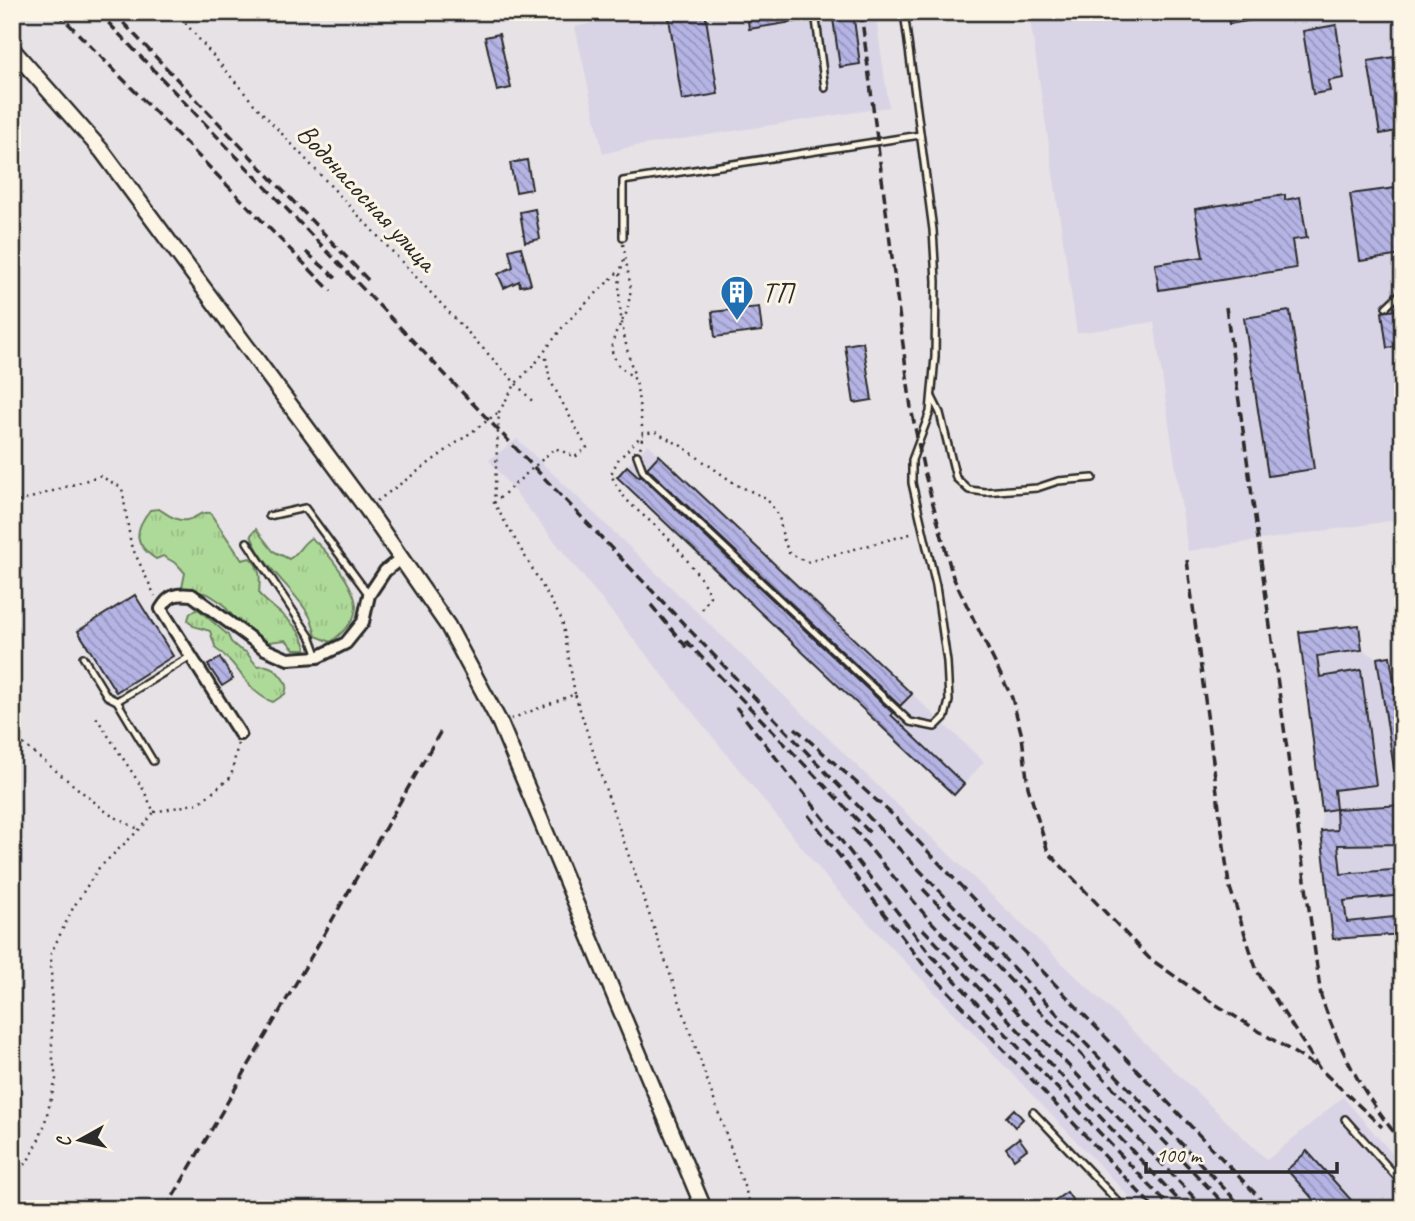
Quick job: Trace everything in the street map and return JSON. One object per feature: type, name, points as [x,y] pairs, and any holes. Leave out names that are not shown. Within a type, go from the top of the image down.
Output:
[{"type":"street","points":[[12,49],[102,151],[367,509],[448,626],[500,723],[704,1209]]},
{"type":"street","points":[[240,734],[161,610],[167,599],[178,594],[192,595],[265,649],[288,659],[317,657],[346,643],[363,622],[369,595],[385,571],[401,558]]},
{"type":"lane","points":[[815,12],[825,88]]},
{"type":"lane","points":[[637,455],[642,471],[910,723],[935,727],[945,717],[949,702],[947,662],[936,586],[912,483],[912,460],[930,412],[932,397],[936,281],[933,230],[904,12]]},
{"type":"lane","points":[[623,237],[623,181],[920,135]]},
{"type":"lane","points":[[1386,307],[1403,291]]},
{"type":"lane","points":[[932,397],[940,413],[956,478],[969,490],[985,492],[1037,488],[1058,481],[1093,478]]},
{"type":"lane","points":[[269,516],[305,508],[369,595]]},
{"type":"lane","points":[[247,542],[311,638],[317,657]]},
{"type":"lane","points":[[117,701],[191,656]]},
{"type":"lane","points":[[83,657],[107,696],[117,701],[153,761]]},
{"type":"lane","points":[[1033,1112],[1125,1209]]},
{"type":"lane","points":[[1345,1119],[1403,1184]]},
{"type":"path","name":"Водонасосная улица","points":[[176,12],[254,104],[535,404]]},
{"type":"path","points":[[623,237],[631,289],[627,312],[615,334],[611,349],[617,364],[636,380]]},
{"type":"path","points":[[367,509],[499,412],[516,383],[565,324],[620,270],[625,259]]},
{"type":"path","points":[[620,270],[622,323],[627,355],[636,380],[643,434],[637,455]]},
{"type":"path","points":[[494,503],[555,448],[575,457],[587,448],[550,380],[545,351]]},
{"type":"path","points":[[499,412],[494,503],[562,620],[575,694],[601,779],[752,1209]]},
{"type":"path","points":[[702,609],[710,596],[706,585],[662,531],[637,512],[619,492],[611,474],[618,460],[643,434],[655,432],[680,445],[737,485],[766,498],[779,516],[789,553],[807,562],[923,530]]},
{"type":"path","points":[[12,504],[100,476],[122,488],[131,545],[161,610]]},
{"type":"path","points":[[500,723],[575,694]]},
{"type":"path","points":[[94,714],[143,789],[153,812]]},
{"type":"path","points":[[12,1162],[15,1165],[25,1165],[35,1149],[56,1079],[52,1052],[51,953],[73,908],[98,869],[140,830],[153,812],[199,803],[231,777],[240,734]]},
{"type":"path","points":[[12,735],[109,814],[140,830]]},
{"type":"shaded area","points":[[643,12],[875,12],[889,107],[630,147],[603,154],[575,27]]},
{"type":"shaded area","points":[[1029,12],[1396,12],[1403,59],[1403,519],[1188,551],[1154,322],[1077,333]]},
{"type":"shaded area","points":[[517,439],[1267,1160],[1343,1097],[1403,1166],[1403,1209],[1141,1209],[833,886],[489,460]]},
{"type":"shaded area","points":[[648,444],[984,762],[954,795],[617,477]]},
{"type":"shaded area","points":[[1359,625],[1362,650],[1377,658],[1390,656],[1403,740],[1403,934],[1333,939],[1321,831],[1322,810],[1300,632]]},
{"type":"green space","points":[[159,509],[180,520],[210,513],[242,560],[250,558],[257,566],[259,594],[294,625],[306,649],[294,649],[286,640],[268,642],[239,624],[222,603],[208,594],[182,588],[185,573],[177,564],[163,556],[156,559],[148,553],[138,536],[141,524],[150,510]]},
{"type":"green space","points":[[256,529],[273,551],[289,559],[311,538],[339,569],[351,589],[356,607],[351,623],[331,642],[316,636],[310,617],[302,605],[262,557],[251,535]]},
{"type":"green space","points":[[198,609],[228,635],[231,642],[246,652],[257,666],[267,666],[279,673],[287,685],[285,694],[273,702],[257,692],[216,649],[210,631],[193,626],[188,620],[190,613]]},
{"type":"building","points":[[668,12],[705,12],[718,94],[682,100]]},
{"type":"building","points":[[747,12],[810,12],[811,19],[749,29]]},
{"type":"building","points":[[832,12],[853,12],[860,64],[840,67]]},
{"type":"building","points":[[1227,12],[1263,12],[1264,18],[1229,24]]},
{"type":"building","points":[[1336,25],[1344,78],[1328,81],[1330,91],[1313,94],[1303,31]]},
{"type":"building","points":[[499,34],[511,88],[497,91],[485,37]]},
{"type":"building","points":[[1394,57],[1403,112],[1403,130],[1380,134],[1368,61]]},
{"type":"building","points":[[527,160],[532,189],[516,192],[510,163]]},
{"type":"building","points":[[1403,187],[1403,255],[1360,261],[1350,194]]},
{"type":"building","points":[[1285,195],[1285,200],[1300,197],[1307,238],[1292,240],[1296,268],[1159,290],[1155,264],[1203,257],[1195,209]]},
{"type":"building","points":[[535,209],[540,239],[525,242],[520,212]]},
{"type":"building","points":[[521,247],[531,284],[520,286],[519,281],[504,288],[498,274],[513,267],[509,250]]},
{"type":"building","name":"ТП","points":[[759,307],[762,331],[715,337],[712,312]]},
{"type":"building","points":[[1403,309],[1403,345],[1387,348],[1382,312]]},
{"type":"building","points":[[1290,311],[1314,469],[1268,476],[1244,318]]},
{"type":"building","points":[[863,342],[872,400],[854,403],[845,345]]},
{"type":"building","points":[[659,455],[912,694],[900,706],[647,468]]},
{"type":"building","points":[[627,466],[639,477],[640,475],[893,713],[891,715],[964,784],[954,795],[617,477]]},
{"type":"building","points":[[135,595],[173,656],[116,692],[78,631]]},
{"type":"building","points":[[1359,625],[1362,650],[1317,656],[1320,677],[1361,670],[1376,785],[1334,790],[1336,809],[1322,811],[1299,632]]},
{"type":"building","points":[[1390,656],[1403,740],[1403,787],[1397,788],[1377,658]]},
{"type":"building","points":[[220,658],[233,679],[222,686],[208,665]]},
{"type":"building","points":[[1403,805],[1403,844],[1338,845],[1341,874],[1403,869],[1403,895],[1344,901],[1347,922],[1403,916],[1403,934],[1333,939],[1321,831],[1337,830],[1336,809]]},
{"type":"building","points":[[1014,1109],[1023,1119],[1015,1127],[1006,1117]]},
{"type":"building","points":[[1019,1138],[1027,1149],[1014,1159],[1006,1148]]},
{"type":"building","points":[[1307,1151],[1351,1200],[1341,1209],[1322,1209],[1287,1170]]},
{"type":"building","points":[[1067,1192],[1075,1204],[1068,1209],[1059,1209],[1054,1201]]},
{"type":"railway","points":[[57,12],[331,291]]},
{"type":"railway","points":[[98,12],[1244,1209]]},
{"type":"railway","points":[[113,12],[369,281]]},
{"type":"railway","points":[[861,12],[911,408],[924,471],[953,577],[1012,698],[1022,736],[1028,787],[1048,852],[1149,958],[1210,1001],[1319,1068]]},
{"type":"railway","points":[[306,252],[336,278]]},
{"type":"railway","points":[[1226,307],[1321,996],[1354,1073],[1403,1143]]},
{"type":"railway","points":[[1187,560],[1229,885],[1257,971],[1319,1068],[1382,1127]]},
{"type":"railway","points":[[651,605],[689,650]]},
{"type":"railway","points":[[686,641],[870,833]]},
{"type":"railway","points":[[736,707],[932,956],[1172,1209]]},
{"type":"railway","points":[[795,728],[894,816],[1270,1209]]},
{"type":"railway","points":[[166,1209],[442,729]]},
{"type":"railway","points":[[808,815],[926,968],[1155,1209]]},
{"type":"railway","points":[[853,828],[926,916],[1205,1209]]},
{"type":"railway","points":[[923,889],[1229,1209]]},
{"type":"railway","points":[[923,929],[1187,1209]]},
{"type":"place","name":"ТП","points":[[737,322]]}]
